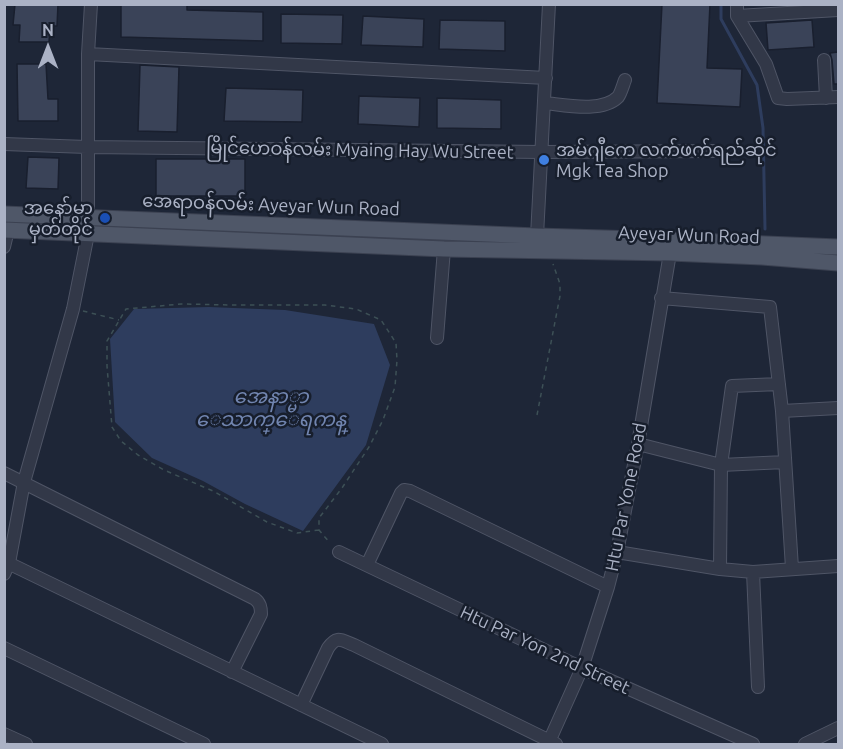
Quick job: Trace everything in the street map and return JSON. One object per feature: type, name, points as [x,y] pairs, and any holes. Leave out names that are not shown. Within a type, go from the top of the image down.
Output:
[{"type":"main road","name":"အေရာဝန်လမ်း Ayeyar Wun Road","points":[[4,213],[541,245]]},
{"type":"main road","name":"အေရာဝန်လမ်း Ayeyar Wun Road","points":[[6,230],[444,249],[541,245]]},
{"type":"main road","name":"Ayeyar Wun Road","points":[[541,245],[838,247]]},
{"type":"main road","name":"Ayeyar Wun Road","points":[[670,247],[838,263]]},
{"type":"street","points":[[91,4],[88,54],[88,234],[73,309],[24,482],[6,566],[382,744]]},
{"type":"street","points":[[541,245],[542,152],[549,4]]},
{"type":"street","points":[[838,10],[737,10],[766,64],[778,98],[838,97]]},
{"type":"street","points":[[88,54],[546,78]]},
{"type":"street","points":[[824,60],[825,98]]},
{"type":"street","points":[[545,103],[594,107],[609,103],[619,96],[625,80]]},
{"type":"street","name":"မြိုင်ဟေဝန်လမ်း Myaing Hay Wu Street","points":[[4,144],[542,152],[716,151]]},
{"type":"street","points":[[4,247],[6,230]]},
{"type":"street","name":"Htu Par Yone Road","points":[[552,743],[582,668],[617,552],[638,444],[670,247]]},
{"type":"street","points":[[437,338],[444,249]]},
{"type":"street","points":[[661,298],[770,307],[782,411],[792,568]]},
{"type":"street","points":[[720,569],[721,465],[732,386],[779,384]]},
{"type":"street","points":[[782,411],[838,408]]},
{"type":"street","points":[[638,444],[721,465],[785,462]]},
{"type":"street","points":[[4,473],[255,599],[261,606],[261,614],[232,672]]},
{"type":"street","points":[[367,566],[404,490],[608,587]]},
{"type":"street","name":"Htu Par Yon 2nd Street","points":[[339,552],[582,668],[753,744]]},
{"type":"street","points":[[617,552],[720,569],[753,572],[838,566]]},
{"type":"street","points":[[753,572],[758,687]]},
{"type":"street","points":[[301,705],[328,648],[333,641],[340,639],[552,743]]},
{"type":"street","points":[[4,648],[204,744]]},
{"type":"street","points":[[805,744],[838,728]]},
{"type":"street","points":[[4,734],[27,744]]},
{"type":"path","points":[[537,415],[560,296],[560,284],[541,245]]},
{"type":"path","points":[[319,530],[297,533],[267,522],[213,491],[164,470],[138,455],[121,441],[112,427],[107,341],[126,309],[181,304],[325,304],[356,309],[381,320],[396,343],[395,387],[383,420],[369,447],[319,518],[319,530],[332,547],[339,552]]},
{"type":"path","points":[[73,309],[120,321]]},
{"type":"water","name":"အေနာ္မာ ေသာက္ေရကန္","points":[[209,307],[285,310],[374,324],[390,365],[366,445],[303,531],[152,458],[115,422],[110,339],[134,309]]},
{"type":"building","points":[[15,4],[58,4],[57,26],[50,26],[49,42],[19,42],[20,25],[13,25]]},
{"type":"building","points":[[121,4],[187,4],[187,10],[263,12],[263,41],[121,37]]},
{"type":"building","points":[[662,4],[710,4],[707,68],[742,69],[740,107],[657,103]]},
{"type":"building","points":[[281,14],[343,15],[342,44],[281,43]]},
{"type":"building","points":[[363,16],[424,19],[423,47],[361,45]]},
{"type":"building","points":[[440,20],[505,21],[505,51],[439,49]]},
{"type":"building","points":[[812,20],[814,47],[768,50],[766,23]]},
{"type":"building","points":[[838,52],[838,84],[834,84],[830,53]]},
{"type":"building","points":[[17,64],[46,64],[48,99],[58,99],[58,121],[18,121]]},
{"type":"building","points":[[140,65],[179,67],[177,132],[138,131]]},
{"type":"building","points":[[226,88],[303,90],[302,122],[224,121]]},
{"type":"building","points":[[359,96],[420,98],[419,127],[358,124]]},
{"type":"building","points":[[437,98],[501,100],[501,129],[437,128]]},
{"type":"building","points":[[28,157],[59,158],[58,189],[26,188]]},
{"type":"building","points":[[156,159],[245,159],[245,196],[156,196]]},
{"type":"waterway","points":[[721,4],[721,19],[757,85],[763,128],[765,229]]},
{"type":"place","name":"အမ်ဂျီကေ လက်ဖက်ရည်ဆိုင် Mgk Tea Shop","points":[[544,160]]},
{"type":"place","name":"အနော်မာ မှတ်တိုင်","points":[[105,218]]}]
